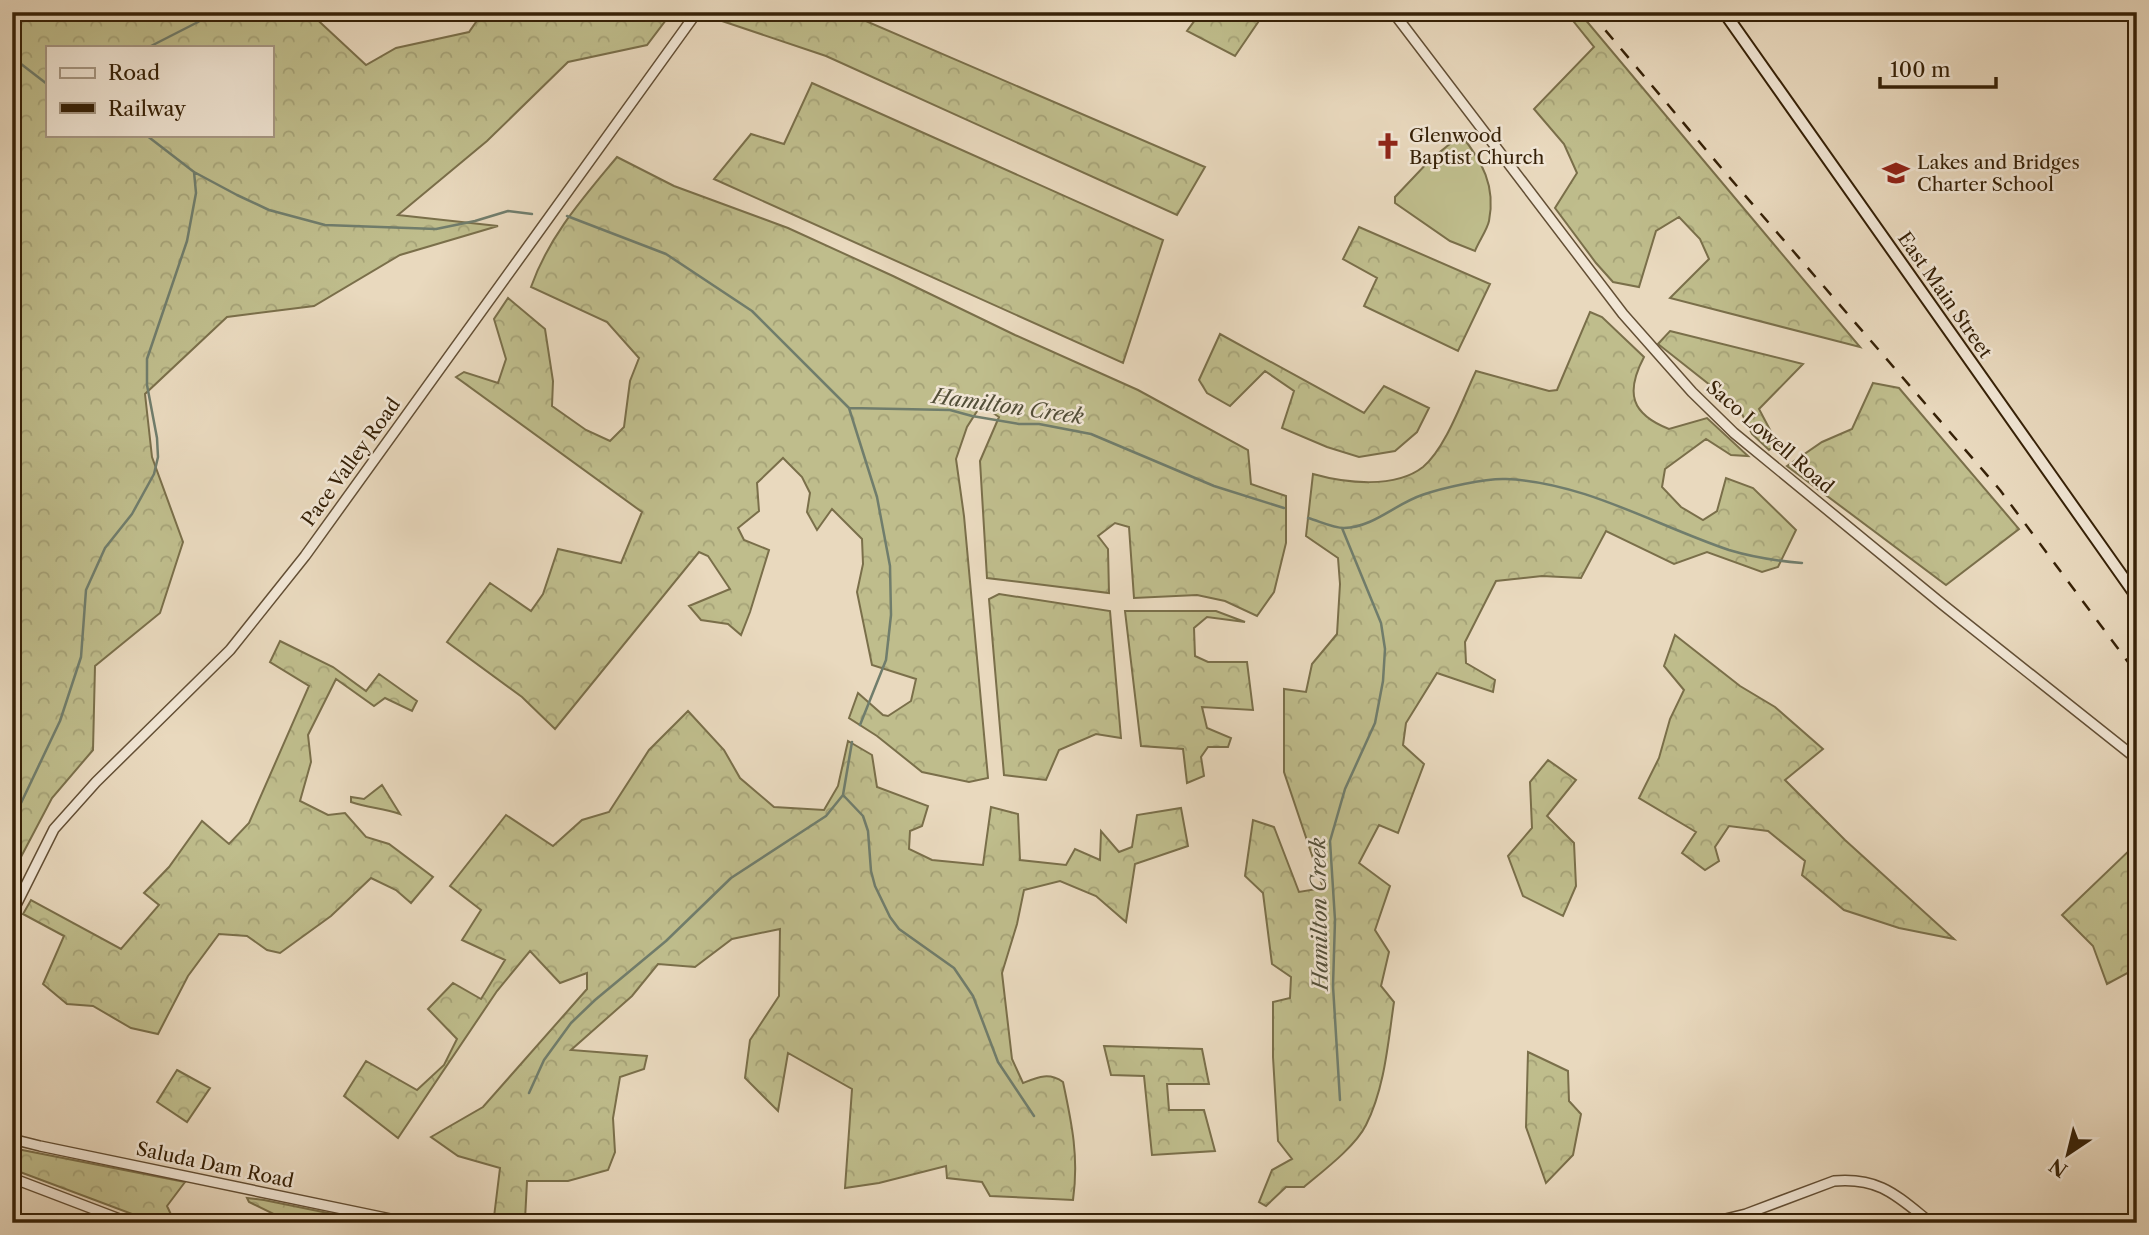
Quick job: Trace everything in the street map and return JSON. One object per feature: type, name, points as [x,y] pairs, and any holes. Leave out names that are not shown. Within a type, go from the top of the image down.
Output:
[{"type":"main road","name":"East Main Street","points":[[1724,12],[2137,597]]},
{"type":"street","name":"Pace Valley Road","points":[[12,912],[54,829],[96,782],[230,650],[305,556],[697,12]]},
{"type":"street","name":"Saco Lowell Road","points":[[1392,12],[1623,314],[1692,392],[1744,442],[1941,604],[2137,759]]},
{"type":"street","name":"Saluda Dam Road","points":[[12,1139],[410,1223]]},
{"type":"street","points":[[12,1178],[130,1223]]},
{"type":"street","points":[[1709,1223],[1746,1214],[1834,1181],[1855,1180],[1872,1183],[1899,1198],[1931,1223]]},
{"type":"green space","points":[[12,12],[309,12],[366,65],[396,48],[469,32],[483,12],[672,12],[647,45],[568,62],[487,141],[398,215],[498,226],[400,255],[314,306],[227,317],[145,394],[152,457],[183,542],[160,613],[95,666],[93,750],[52,798],[12,874],[12,749],[17,737],[12,723]]},
{"type":"green space","points":[[710,12],[845,12],[1205,167],[1177,215],[826,56],[707,16]]},
{"type":"green space","points":[[1201,12],[1265,12],[1235,56],[1187,31]]},
{"type":"green space","points":[[1566,12],[1579,12],[1860,347],[1670,298],[1709,259],[1700,239],[1679,217],[1656,231],[1639,287],[1613,282],[1596,263],[1555,208],[1577,173],[1564,144],[1534,109],[1594,47]]},
{"type":"green space","points":[[812,83],[1163,240],[1123,363],[714,179],[751,134],[784,144]]},
{"type":"green space","points":[[1461,135],[1481,164],[1491,196],[1487,228],[1475,251],[1450,241],[1395,203],[1395,197],[1430,160]]},
{"type":"green space","points":[[617,157],[674,186],[788,228],[893,276],[1138,390],[1248,450],[1251,484],[1286,496],[1286,543],[1274,592],[1257,616],[1225,601],[1197,595],[1134,598],[1129,527],[1115,523],[1098,536],[1108,549],[1109,593],[987,578],[980,461],[999,417],[981,405],[967,427],[956,459],[964,516],[988,778],[969,782],[922,772],[877,736],[849,718],[858,693],[883,715],[888,716],[911,701],[916,679],[872,665],[857,592],[863,564],[862,539],[832,509],[817,530],[807,512],[810,493],[802,477],[783,458],[757,483],[759,511],[738,528],[744,540],[769,550],[741,635],[728,624],[701,620],[689,606],[730,589],[708,556],[699,552],[555,729],[522,697],[447,642],[490,583],[531,611],[543,594],[558,549],[621,563],[642,512],[456,377],[464,372],[498,383],[506,359],[494,319],[508,298],[545,329],[553,381],[552,406],[586,430],[610,441],[624,427],[630,381],[639,358],[607,322],[531,287],[557,234]]},
{"type":"green space","points":[[1359,227],[1490,284],[1458,351],[1364,306],[1377,278],[1343,259]]},
{"type":"green space","points":[[1590,312],[1602,317],[1644,357],[1638,370],[1634,392],[1639,409],[1646,416],[1669,429],[1707,418],[1748,456],[1731,455],[1706,439],[1665,469],[1662,487],[1681,507],[1703,520],[1717,511],[1726,478],[1753,488],[1796,530],[1778,567],[1762,572],[1707,552],[1674,564],[1606,531],[1581,578],[1542,576],[1496,581],[1465,642],[1466,663],[1495,680],[1493,692],[1437,673],[1406,723],[1403,745],[1424,764],[1398,833],[1379,825],[1359,863],[1390,886],[1375,930],[1389,952],[1381,986],[1394,1002],[1378,1095],[1361,1133],[1338,1158],[1304,1187],[1286,1187],[1266,1206],[1259,1202],[1272,1170],[1292,1159],[1278,1141],[1273,1057],[1273,1002],[1290,998],[1291,977],[1272,964],[1263,893],[1245,876],[1253,820],[1274,827],[1299,892],[1323,888],[1284,772],[1284,689],[1306,692],[1312,664],[1337,634],[1340,584],[1338,558],[1306,536],[1313,474],[1354,482],[1370,482],[1398,479],[1412,474],[1423,467],[1439,448],[1476,371],[1549,391],[1557,390]]},
{"type":"green space","points":[[1670,331],[1803,364],[1759,409],[1777,443],[1769,450],[1752,434],[1739,408],[1658,344]]},
{"type":"green space","points":[[1220,334],[1364,413],[1384,386],[1429,408],[1417,432],[1395,451],[1359,457],[1327,447],[1282,428],[1294,391],[1265,371],[1230,406],[1207,393],[1199,380]]},
{"type":"green space","points":[[1873,383],[1899,388],[2019,529],[1946,585],[1787,466],[1822,442],[1852,429]]},
{"type":"green space","points":[[999,594],[1110,611],[1121,738],[1096,734],[1059,750],[1046,780],[1004,775],[989,599]]},
{"type":"green space","points":[[1125,611],[1216,611],[1245,622],[1207,617],[1194,628],[1195,656],[1208,662],[1247,662],[1253,710],[1202,707],[1207,728],[1231,738],[1228,747],[1208,747],[1201,757],[1204,776],[1187,783],[1183,749],[1141,746]]},
{"type":"green space","points":[[1675,635],[1740,686],[1775,707],[1823,749],[1785,780],[1845,840],[1954,939],[1899,928],[1844,910],[1802,875],[1805,861],[1768,831],[1729,826],[1715,847],[1719,861],[1705,870],[1682,853],[1696,832],[1639,798],[1659,758],[1670,719],[1684,690],[1664,666]]},
{"type":"green space","points":[[280,641],[333,667],[366,691],[379,674],[417,701],[412,711],[385,698],[374,706],[336,679],[308,735],[311,762],[300,801],[328,815],[345,813],[366,837],[389,844],[433,877],[411,903],[396,890],[371,878],[331,916],[280,953],[267,950],[247,936],[219,934],[188,976],[158,1034],[131,1028],[93,1006],[67,1004],[43,984],[64,936],[23,914],[31,900],[121,949],[159,905],[144,893],[169,867],[202,821],[229,844],[249,823],[309,686],[270,662]]},
{"type":"green space","points":[[688,711],[724,750],[740,778],[774,807],[824,810],[838,786],[848,741],[872,755],[877,787],[928,806],[922,826],[910,831],[909,849],[932,860],[983,865],[991,807],[1018,814],[1020,860],[1066,865],[1075,849],[1100,860],[1101,831],[1119,852],[1132,847],[1137,815],[1181,808],[1188,846],[1135,864],[1126,922],[1096,896],[1060,881],[1024,890],[1002,973],[1012,1059],[1023,1083],[1048,1076],[1063,1082],[1075,1155],[1073,1200],[990,1196],[982,1182],[947,1178],[946,1166],[879,1183],[845,1188],[852,1089],[788,1053],[778,1111],[745,1078],[750,1040],[779,996],[780,929],[732,939],[695,967],[658,964],[632,996],[571,1050],[647,1056],[644,1069],[620,1077],[613,1118],[615,1152],[608,1170],[568,1181],[527,1181],[525,1220],[494,1217],[500,1168],[458,1156],[431,1137],[483,1107],[587,989],[587,973],[560,983],[530,951],[497,991],[398,1138],[344,1096],[366,1061],[417,1090],[444,1065],[457,1039],[428,1009],[453,983],[481,999],[505,960],[462,940],[481,910],[450,886],[506,815],[553,846],[582,820],[609,812],[649,750]]},
{"type":"green space","points":[[1548,760],[1576,780],[1547,816],[1574,843],[1576,886],[1563,916],[1523,896],[1508,856],[1532,828],[1530,782]]},
{"type":"green space","points":[[382,785],[400,814],[351,802],[351,797],[364,799]]},
{"type":"green space","points":[[2137,843],[2137,968],[2107,984],[2093,946],[2062,915]]},
{"type":"green space","points":[[1104,1046],[1202,1049],[1209,1084],[1167,1084],[1169,1110],[1204,1110],[1215,1151],[1152,1155],[1144,1076],[1111,1075]]},
{"type":"green space","points":[[1528,1052],[1568,1071],[1569,1101],[1581,1114],[1573,1155],[1546,1183],[1526,1127]]},
{"type":"green space","points":[[177,1070],[210,1088],[187,1122],[157,1102]]},
{"type":"green space","points":[[12,1148],[185,1182],[167,1206],[175,1223],[156,1223],[12,1169]]},
{"type":"green space","points":[[247,1198],[377,1223],[292,1223],[249,1202]]},
{"type":"waterway","points":[[151,46],[198,22],[209,12]]},
{"type":"waterway","name":"Hamilton Creek","points":[[12,57],[46,83]]},
{"type":"waterway","name":"Hamilton Creek","points":[[147,136],[194,172],[237,195],[269,210],[325,225],[436,229],[508,211],[532,214]]},
{"type":"waterway","points":[[12,822],[60,721],[81,657],[86,590],[105,548],[132,514],[154,474],[158,457],[157,438],[147,385],[147,359],[187,241],[196,193],[194,172]]},
{"type":"waterway","name":"Hamilton Creek","points":[[567,216],[666,254],[752,311],[849,408],[877,497],[890,566],[891,615],[886,660],[860,725]]},
{"type":"waterway","name":"Hamilton Creek","points":[[849,408],[950,410],[972,416],[1019,424],[1039,424],[1091,434],[1214,486],[1284,508]]},
{"type":"waterway","points":[[1308,518],[1340,528],[1355,527],[1431,492],[1476,482],[1506,479],[1564,488],[1592,496],[1738,552],[1802,563]]},
{"type":"waterway","name":"Hamilton Creek","points":[[1340,1100],[1333,986],[1335,920],[1330,841],[1345,789],[1375,723],[1383,681],[1385,649],[1381,623],[1342,528]]},
{"type":"waterway","points":[[529,1093],[544,1060],[571,1023],[595,1000],[666,941],[731,878],[826,816],[843,795],[852,742]]},
{"type":"waterway","points":[[843,795],[863,816],[868,831],[875,886],[890,917],[899,929],[954,968],[973,996],[998,1062],[1034,1116]]},
{"type":"railway","points":[[1590,12],[2000,490],[2137,674]]},
{"type":"place","name":"Glenwood Baptist Church","points":[[1388,146]]},
{"type":"place","name":"Lakes and Bridges Charter School","points":[[1896,173]]}]
